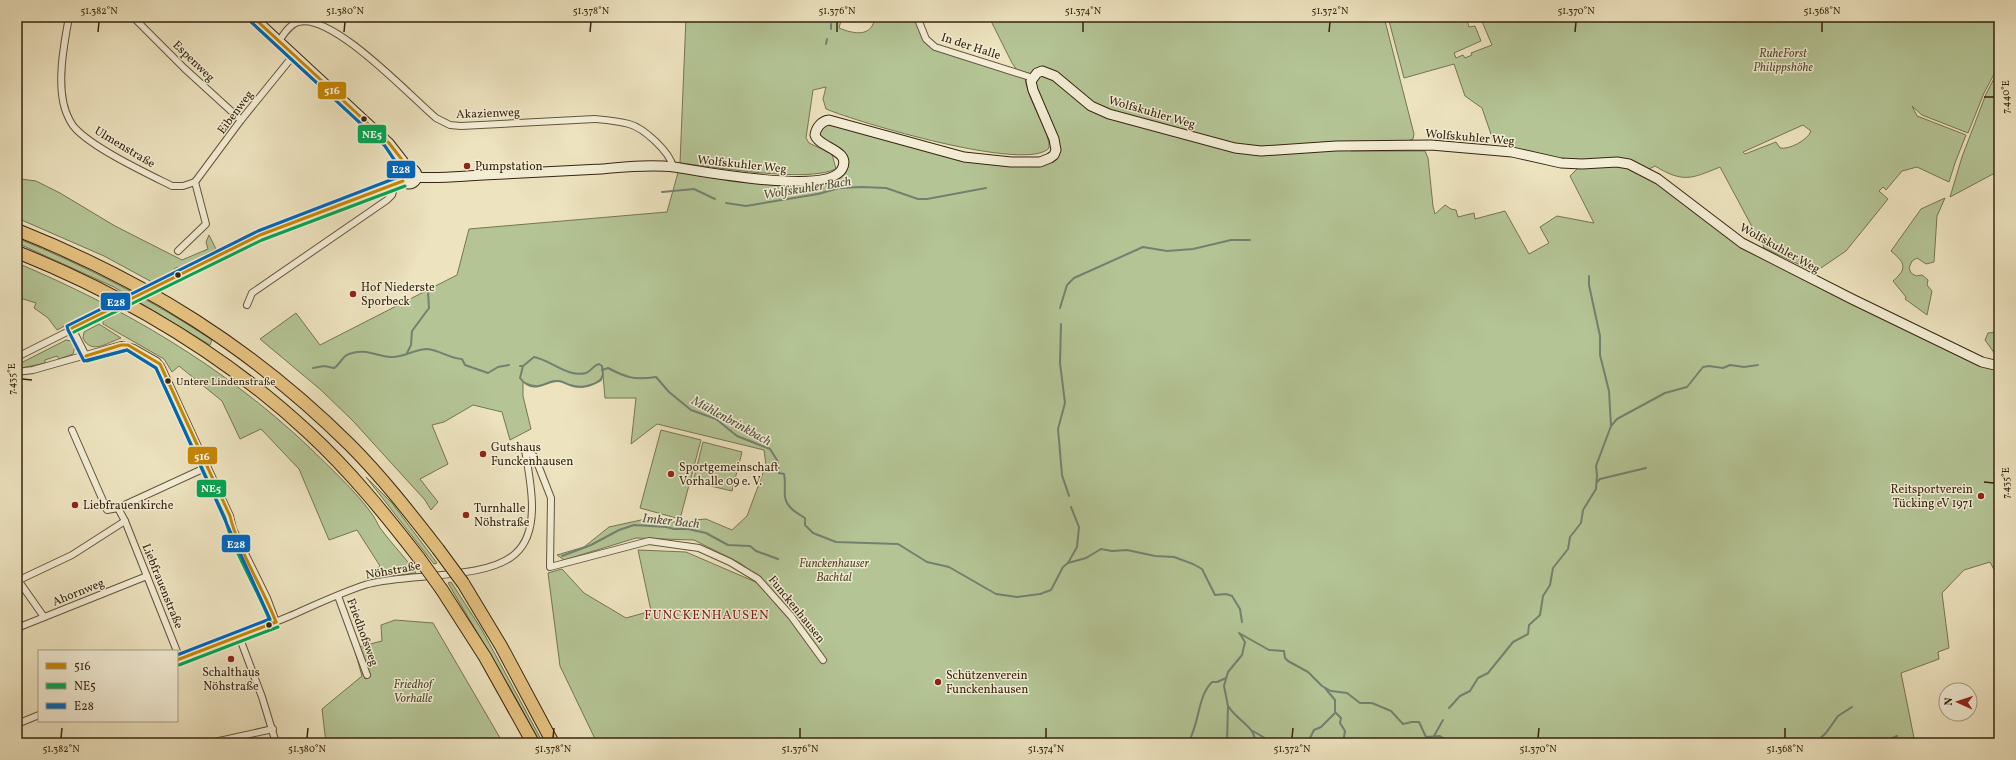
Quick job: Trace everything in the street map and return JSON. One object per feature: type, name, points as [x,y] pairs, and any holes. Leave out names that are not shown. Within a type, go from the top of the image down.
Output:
[{"type":"highway","points":[[17,230],[112,272],[159,297],[205,326],[294,392],[351,446],[395,495],[463,583],[501,646],[553,743]]},
{"type":"highway","points":[[17,252],[60,269],[146,313],[189,339],[256,387],[309,433],[382,510],[419,558],[442,590],[485,657],[533,743]]},
{"type":"street","name":"Ulmenstraße","points":[[69,17],[62,65],[62,93],[66,111],[74,127],[89,140],[172,186],[183,186],[195,182]]},
{"type":"street","name":"Espenweg","points":[[133,17],[184,68],[241,120]]},
{"type":"street","points":[[253,17],[293,56],[390,143],[403,161],[406,168],[415,171],[416,177]]},
{"type":"street","name":"In der Halle","points":[[917,17],[926,39],[936,47],[1034,78]]},
{"type":"street","name":"Akazienweg","points":[[279,41],[288,28],[298,22],[308,22],[323,26],[347,38],[436,118],[450,125],[461,126],[595,119],[631,124],[666,152],[671,159],[672,167]]},
{"type":"street","name":"Eibenweg","points":[[195,182],[241,120],[293,56]]},
{"type":"street","name":"Wolfskuhler Weg","points":[[17,357],[72,328],[99,316],[260,235],[399,183],[411,183],[416,177],[672,167],[742,178],[774,181],[806,181],[834,176],[843,168],[842,157],[819,142],[815,135],[818,127],[825,121],[829,120],[964,157],[1012,162],[1040,162],[1054,155],[1056,150],[1054,139],[1033,90],[1032,81],[1037,73],[1042,71],[1048,72],[1091,106],[1109,114],[1252,151],[1336,146],[1432,145],[1512,152],[1561,163],[1582,164],[1617,162],[1629,164],[1658,179],[1742,243],[1982,362],[1999,366]]},
{"type":"street","points":[[247,305],[252,293],[392,196],[399,183],[402,172],[406,168]]},
{"type":"street","points":[[178,251],[206,224],[195,182]]},
{"type":"street","points":[[72,328],[86,356]]},
{"type":"street","points":[[17,372],[33,370],[121,345],[128,345],[157,362],[161,366],[234,529],[267,598],[276,622]]},
{"type":"street","points":[[72,430],[107,510],[118,508],[207,467]]},
{"type":"street","name":"Nöhstraße","points":[[179,660],[369,584],[414,576],[474,571],[504,561],[516,554],[528,536],[531,524],[531,489],[525,450]]},
{"type":"street","name":"Funckenhausen","points":[[525,450],[535,457],[551,498],[550,567],[649,541],[699,548],[730,562],[758,579],[791,616],[823,660]]},
{"type":"street","name":"Liebfrauenstraße","points":[[118,508],[125,521],[175,650]]},
{"type":"street","points":[[44,617],[18,581],[72,555],[125,521]]},
{"type":"street","name":"Ahornweg","points":[[17,628],[147,576]]},
{"type":"street","name":"Friedhofsweg","points":[[338,596],[367,675]]},
{"type":"street","points":[[239,636],[273,729],[276,743]]},
{"type":"street","points":[[17,724],[38,715]]},
{"type":"street","points":[[210,743],[273,729]]},
{"type":"green space","points":[[686,17],[842,17],[839,28],[851,32],[862,33],[870,28],[875,17],[914,17],[927,44],[1025,78],[1030,96],[1049,142],[1049,148],[1034,154],[1009,154],[977,150],[904,134],[826,109],[823,99],[826,87],[813,90],[806,138],[809,143],[832,154],[836,169],[822,173],[804,175],[760,173],[680,163]]},
{"type":"green space","name":"Funckenhauser Bachtal","points":[[989,17],[1384,17],[1414,134],[1413,139],[1408,141],[1350,142],[1351,151],[1425,151],[1428,158],[1435,214],[1445,205],[1456,210],[1458,217],[1474,213],[1475,219],[1505,211],[1529,254],[1549,243],[1540,227],[1557,216],[1594,223],[1570,176],[1582,164],[1629,164],[1742,243],[1996,365],[1995,354],[1985,340],[1988,333],[1999,332],[1999,579],[1990,562],[1964,570],[1942,593],[1949,648],[1938,652],[1939,659],[1901,673],[1915,743],[597,743],[560,666],[548,573],[562,569],[584,593],[626,618],[651,611],[638,550],[686,552],[758,583],[759,577],[740,563],[694,540],[636,538],[564,560],[557,555],[584,547],[609,527],[641,520],[674,522],[706,519],[732,530],[747,516],[766,465],[764,450],[657,424],[631,444],[636,398],[605,398],[603,375],[597,382],[584,387],[569,385],[562,381],[554,381],[541,386],[523,382],[523,396],[531,429],[510,440],[502,412],[473,405],[444,422],[432,425],[448,464],[420,479],[438,502],[431,510],[425,500],[353,421],[321,390],[260,339],[296,313],[320,345],[457,275],[469,229],[667,212],[679,169],[742,178],[834,176],[843,160],[816,139],[825,121],[944,153],[1040,162],[1054,155],[1031,81],[1019,73],[1012,63]]},
{"type":"green space","name":"RuheForst Philippshöhe","points":[[1388,17],[1466,17],[1469,27],[1475,26],[1481,41],[1454,53],[1456,58],[1463,55],[1465,58],[1472,55],[1471,53],[1492,45],[1480,17],[1999,17],[1999,65],[1984,93],[1968,133],[1922,115],[1912,106],[1917,116],[1966,135],[1949,182],[1917,167],[1902,171],[1886,190],[1883,187],[1879,191],[1888,199],[1846,251],[1815,272],[1764,248],[1761,238],[1757,236],[1720,167],[1694,176],[1680,177],[1655,166],[1649,169],[1635,163],[1566,160],[1513,148],[1512,144],[1493,140],[1482,108],[1465,96],[1454,64],[1404,78]],"holes":[[[1803,125],[1811,131],[1806,138],[1793,146],[1780,148],[1776,142],[1745,154],[1743,152]]]},
{"type":"green space","points":[[1999,69],[1999,181],[1993,174],[1950,197],[1962,157],[1986,94]]},
{"type":"green space","points":[[17,176],[21,179],[36,181],[60,193],[115,226],[182,260],[208,249],[206,242],[209,235],[216,249],[179,268],[174,269],[175,271],[152,282],[104,256],[17,218]]},
{"type":"green space","points":[[1945,198],[1937,216],[1934,262],[1926,264],[1917,258],[1912,261],[1909,268],[1911,273],[1916,276],[1922,275],[1928,280],[1927,285],[1932,291],[1927,315],[1905,299],[1906,297],[1893,281],[1901,273],[1903,266],[1902,262],[1891,251],[1921,209]]},
{"type":"green space","points":[[17,238],[68,260],[141,297],[212,340],[210,345],[114,287],[17,243]]},
{"type":"green space","points":[[17,263],[96,299],[134,320],[171,341],[242,390],[308,446],[350,487],[416,573],[374,578],[372,573],[380,566],[357,530],[329,540],[299,469],[261,429],[240,439],[222,401],[179,366],[172,372],[164,359],[103,324],[103,321],[113,316],[97,309],[57,330],[48,318],[34,308],[36,303],[17,297]]},
{"type":"green space","points":[[99,324],[121,338],[105,345],[95,347],[90,346],[83,338],[84,332]]},
{"type":"green space","points":[[66,340],[71,341],[75,347],[73,354],[59,359],[57,356],[45,360],[45,363],[17,369],[17,365]]},
{"type":"green space","name":"Sportgemeinschaft Vorhalle 09 e. V.","points":[[661,430],[701,440],[680,519],[640,508]]},
{"type":"green space","points":[[703,442],[742,452],[732,491],[693,482]]},
{"type":"green space","points":[[366,477],[392,503],[437,563],[434,564]]},
{"type":"green space","points":[[451,582],[482,630],[543,743],[540,743],[511,690],[448,583]]},
{"type":"green space","name":"Friedhof Vorhalle","points":[[395,620],[433,623],[503,743],[326,743],[322,709],[362,676],[354,648],[382,641],[381,625]]},
{"type":"waterway","points":[[831,24],[831,29]]},
{"type":"waterway","points":[[826,44],[827,39]]},
{"type":"waterway","name":"Wolfskuhler Bach","points":[[726,203],[746,206],[818,194],[839,188],[886,188],[918,199],[927,199],[986,188]]},
{"type":"waterway","name":"Wolfskuhler Bach","points":[[662,192],[694,189],[715,199]]},
{"type":"waterway","points":[[1060,308],[1067,285],[1074,278],[1143,247],[1167,251],[1193,249],[1231,240],[1250,240]]},
{"type":"waterway","points":[[1589,276],[1589,285],[1600,336],[1600,355],[1609,391],[1611,426]]},
{"type":"waterway","name":"Wolfskuhler Bach","points":[[407,353],[411,345],[412,331],[429,308],[428,292]]},
{"type":"waterway","points":[[1061,324],[1060,363],[1065,403],[1058,429],[1062,475],[1069,496]]},
{"type":"waterway","name":"Wolfskuhler Bach","points":[[313,368],[324,366],[334,368],[347,355],[355,352],[366,352],[396,357],[422,349],[436,351],[453,358],[462,359],[465,365],[488,373],[498,367],[509,365]]},
{"type":"waterway","points":[[520,366],[523,366],[520,378],[525,383],[535,387],[553,381],[561,381],[578,387],[586,386],[601,380],[603,374],[602,366],[599,364],[588,372],[579,374],[566,371],[547,361],[534,357],[523,366]]},
{"type":"waterway","points":[[1449,708],[1460,696],[1470,691],[1478,678],[1488,673],[1513,642],[1528,634],[1529,625],[1540,615],[1543,596],[1550,585],[1553,568],[1568,549],[1570,537],[1581,523],[1583,510],[1596,489],[1596,466],[1611,426],[1617,419],[1665,393],[1687,387],[1703,367],[1709,366],[1723,368],[1730,365],[1744,367],[1758,365]]},
{"type":"waterway","name":"Mühlenbrinkbach","points":[[602,370],[608,368],[620,374],[636,378],[656,377],[669,392],[691,410],[716,419],[737,436],[770,449],[777,460],[779,473],[784,474],[786,501],[793,510],[805,518],[805,525],[813,533],[836,542],[898,544],[927,562],[949,567],[996,594],[1017,597],[1040,594],[1051,590],[1063,567],[1068,563],[1086,558],[1101,549],[1112,551],[1127,550],[1155,556],[1174,557],[1202,569],[1215,595],[1226,594],[1232,596],[1240,609],[1242,622]]},
{"type":"waterway","points":[[1597,482],[1600,479],[1646,468]]},
{"type":"waterway","points":[[1068,563],[1077,547],[1079,527],[1071,507]]},
{"type":"waterway","name":"Imker Bach","points":[[562,556],[591,545],[619,530],[634,525],[688,529],[706,533],[728,545],[750,546],[756,551],[778,559]]},
{"type":"waterway","points":[[1239,633],[1269,650],[1284,651],[1285,658],[1288,661],[1308,672],[1322,686],[1331,691],[1347,693],[1360,703],[1372,703],[1391,711],[1403,724],[1419,722],[1426,737],[1440,736],[1450,743]]},
{"type":"waterway","points":[[1227,743],[1228,706],[1224,686],[1228,672],[1242,655],[1245,642],[1240,634]]},
{"type":"waterway","points":[[1188,743],[1195,727],[1201,703],[1207,688],[1212,682],[1217,682],[1226,678]]},
{"type":"waterway","points":[[1325,688],[1335,700],[1335,712],[1341,718],[1340,723],[1345,731],[1343,743]]},
{"type":"waterway","points":[[1229,707],[1252,732],[1255,743]]},
{"type":"waterway","points":[[1815,743],[1826,733],[1838,716],[1852,707]]},
{"type":"waterway","points":[[1310,738],[1314,730],[1321,727],[1335,713]]},
{"type":"waterway","points":[[1434,736],[1443,720]]},
{"type":"waterway","points":[[1253,731],[1273,743]]},
{"type":"waterway","points":[[1882,743],[1897,736]]},
{"type":"transit line","name":"516","points":[[253,17],[389,143],[403,161],[406,168]]},
{"type":"transit line","name":"NE5","points":[[250,21],[385,146],[401,170]]},
{"type":"transit line","name":"E28","points":[[178,655],[270,619],[156,368],[127,350],[84,361],[67,326],[258,231],[401,176],[411,176],[402,171],[385,146],[250,21]]},
{"type":"transit line","name":"516","points":[[72,328],[260,235],[403,181]]},
{"type":"transit line","name":"NE5","points":[[74,332],[262,240],[405,186]]},
{"type":"transit line","name":"516","points":[[86,356],[121,345],[128,345],[160,364],[230,516],[245,556],[276,622]]},
{"type":"transit line","name":"NE5","points":[[87,361],[127,350],[156,368],[225,518],[234,544],[271,624]]},
{"type":"transit line","name":"516","points":[[178,660],[276,622]]},
{"type":"transit line","name":"NE5","points":[[179,665],[278,627]]},
{"type":"place","name":"Pumpstation","points":[[467,166]]},
{"type":"place","name":"Hof Niederste Sporbeck","points":[[353,294]]},
{"type":"place","name":"Untere Lindenstraße","points":[[168,381]]},
{"type":"place","name":"Gutshaus Funckenhausen","points":[[483,454]]},
{"type":"place","name":"Sportgemeinschaft Vorhalle 09 e. V.","points":[[671,474]]},
{"type":"place","name":"Reitsportverein Tücking eV 1971","points":[[1981,496]]},
{"type":"place","name":"Liebfrauenkirche","points":[[75,505]]},
{"type":"place","name":"Turnhalle Nöhstraße","points":[[466,515]]},
{"type":"place","name":"Schalthaus Nöhstraße","points":[[231,659]]},
{"type":"place","name":"Schützenverein Funckenhausen","points":[[938,682]]},
{"type":"district","name":"FUNCKENHAUSEN","points":[[707,614]]}]
